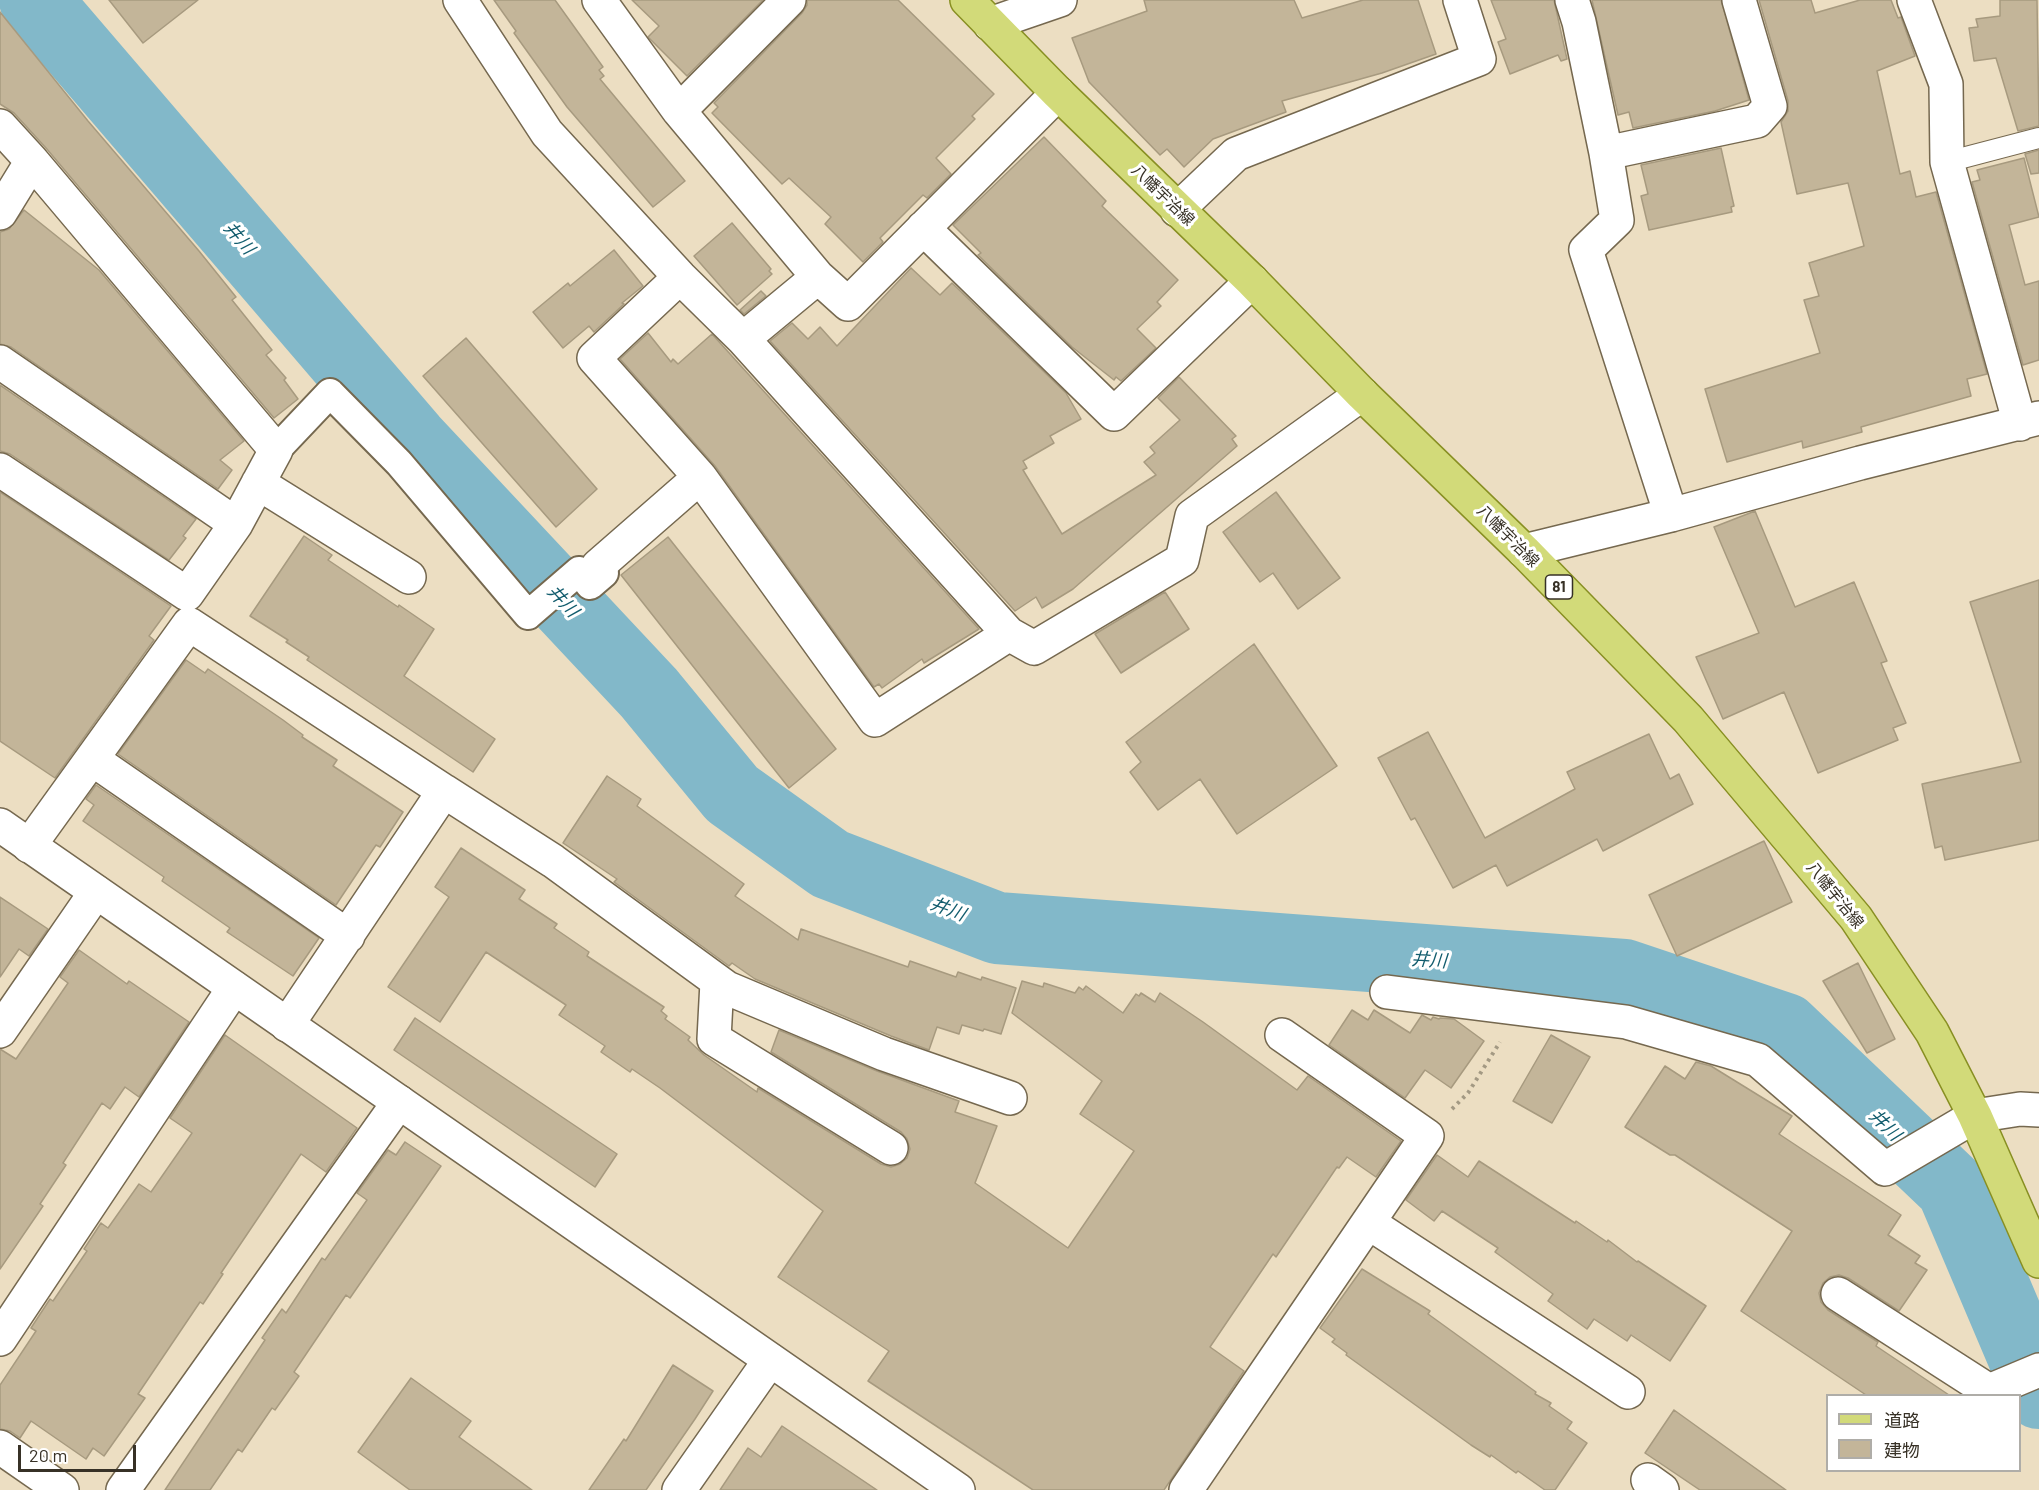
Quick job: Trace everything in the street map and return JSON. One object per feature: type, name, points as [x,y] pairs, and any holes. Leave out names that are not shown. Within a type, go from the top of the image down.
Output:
[{"type":"main road","name":"八幡宇治線","points":[[967,0],[1058,93],[1252,281],[1362,394],[1524,551],[1688,719],[1856,918],[1932,1032],[1975,1116],[2039,1261]]},
{"type":"street","points":[[460,0],[547,133],[680,278],[742,339],[1009,634],[1034,648],[1182,560],[1192,516],[1362,394]]},
{"type":"street","points":[[599,0],[679,111],[818,277],[848,304],[1058,93]]},
{"type":"street","points":[[679,111],[789,0]]},
{"type":"street","points":[[990,24],[1060,0]]},
{"type":"street","points":[[1178,210],[1236,154],[1479,59],[1460,0]]},
{"type":"street","points":[[1572,0],[1579,22],[1606,153],[1617,220],[1586,250],[1671,515]]},
{"type":"street","points":[[1606,153],[1757,121],[1770,106],[1739,0]]},
{"type":"street","points":[[1524,551],[2029,421],[1947,162],[1946,84],[1914,0]]},
{"type":"street","points":[[0,126],[276,450]]},
{"type":"street","points":[[0,213],[32,162]]},
{"type":"street","points":[[923,228],[1114,414],[1252,281]]},
{"type":"street","points":[[742,339],[818,277]]},
{"type":"street","points":[[680,278],[594,358],[700,477],[874,720],[1009,634]]},
{"type":"street","points":[[0,362],[236,524]]},
{"type":"street","points":[[29,846],[92,759],[188,609],[276,450],[330,393],[399,463],[528,615],[700,477]]},
{"type":"street","points":[[0,470],[188,609],[444,791],[553,861],[717,982],[884,1054],[1010,1098]]},
{"type":"street","points":[[258,483],[409,577]]},
{"type":"street","points":[[92,759],[348,936]]},
{"type":"street","points":[[287,1025],[444,791]]},
{"type":"street","points":[[0,825],[958,1490]]},
{"type":"street","points":[[0,1030],[96,892]]},
{"type":"street","points":[[717,982],[714,1039],[891,1148]]},
{"type":"street","points":[[0,1339],[234,988]]},
{"type":"street","points":[[1388,992],[1626,1022],[1758,1060],[1885,1169],[1975,1116],[2020,1109],[2039,1110]]},
{"type":"street","points":[[1186,1490],[1427,1136],[1282,1035]]},
{"type":"street","points":[[123,1490],[399,1102]]},
{"type":"street","points":[[1369,1222],[1628,1392]]},
{"type":"street","points":[[1838,1294],[1989,1391],[2039,1370]]},
{"type":"street","points":[[679,1490],[770,1360]]},
{"type":"street","points":[[0,1447],[62,1490]]},
{"type":"lane","points":[[1947,162],[2039,138]]},
{"type":"path","points":[[1427,1136],[1468,1093],[1521,1008]]},
{"type":"building","points":[[109,0],[198,0],[143,43]]},
{"type":"building","points":[[494,0],[555,0],[603,67],[599,70],[604,76],[600,79],[685,181],[653,207],[567,107],[514,33],[516,31]]},
{"type":"building","points":[[632,0],[763,0],[687,76],[648,37],[659,26]]},
{"type":"building","points":[[807,0],[898,0],[994,94],[972,116],[975,119],[936,158],[951,174],[927,198],[923,195],[880,238],[883,242],[863,262],[825,224],[831,217],[789,178],[782,184],[712,113],[718,107],[714,103],[802,13]]},
{"type":"building","points":[[1144,0],[1294,0],[1302,18],[1363,0],[1418,0],[1436,54],[1382,73],[1282,101],[1286,112],[1213,139],[1184,167],[1167,149],[1160,155],[1089,82],[1072,38],[1147,11]]},
{"type":"building","points":[[1491,0],[1554,0],[1567,59],[1561,61],[1558,55],[1510,74],[1498,42],[1506,39]]},
{"type":"building","points":[[1592,0],[1721,0],[1749,100],[1715,111],[1633,128],[1629,112],[1618,115]]},
{"type":"building","points":[[1759,0],[1811,0],[1815,13],[1860,0],[1891,0],[1898,18],[1901,17],[1915,56],[1877,71],[1900,174],[1910,171],[1916,197],[1936,192],[1987,374],[1967,379],[1971,396],[1861,427],[1862,432],[1803,448],[1802,441],[1727,462],[1705,389],[1820,353],[1804,300],[1819,296],[1809,263],[1864,246],[1848,183],[1797,194],[1781,122],[1788,111],[1788,101]]},
{"type":"building","points":[[2000,0],[2037,0],[2039,126],[2018,131],[1996,58],[1974,61],[1969,28],[1978,27],[1976,19],[2000,16]]},
{"type":"building","points":[[0,12],[88,121],[199,251],[236,297],[232,300],[272,350],[266,355],[286,378],[284,380],[298,399],[274,418],[46,148],[14,113],[0,104]]},
{"type":"building","points":[[1044,137],[1106,201],[1102,206],[1178,280],[1157,302],[1161,306],[1137,329],[1156,348],[1121,381],[1116,377],[1114,380],[1072,347],[978,255],[981,253],[953,225]]},
{"type":"building","points":[[1721,148],[1734,206],[1731,207],[1732,212],[1649,230],[1641,196],[1648,194],[1641,165]]},
{"type":"building","points":[[2039,150],[2039,173],[2031,174],[2025,154]]},
{"type":"building","points":[[2024,158],[2039,217],[2009,225],[2025,285],[2039,281],[2039,360],[2023,365],[1972,182],[1980,180],[1977,170]]},
{"type":"building","points":[[24,210],[99,270],[244,441],[220,460],[232,470],[218,489],[11,347],[0,344],[0,232],[9,229]]},
{"type":"building","points":[[732,223],[771,269],[769,271],[772,274],[737,305],[694,256]]},
{"type":"building","points":[[614,250],[643,286],[622,303],[624,304],[594,332],[589,326],[563,348],[533,312],[568,283],[570,286]]},
{"type":"building","points":[[911,268],[940,295],[952,283],[1066,393],[1081,419],[1050,436],[1054,443],[1023,461],[1027,468],[1023,470],[1062,534],[1156,475],[1144,462],[1155,453],[1150,447],[1180,420],[1158,398],[1179,377],[1236,436],[1232,439],[1237,446],[1073,589],[1042,608],[1036,597],[1015,611],[770,341],[792,323],[808,339],[820,327],[837,346]]},
{"type":"building","points":[[761,291],[766,296],[744,314],[740,310]]},
{"type":"building","points":[[648,333],[671,362],[673,359],[678,364],[712,334],[979,629],[924,663],[922,659],[882,688],[879,684],[874,687],[715,466],[620,359]]},
{"type":"building","points":[[466,338],[597,489],[556,527],[423,376]]},
{"type":"building","points":[[0,385],[196,519],[183,536],[186,538],[169,560],[10,454],[0,451]]},
{"type":"building","points":[[0,492],[171,606],[149,636],[154,640],[55,778],[0,741]]},
{"type":"building","points":[[1276,492],[1340,578],[1298,609],[1273,573],[1260,582],[1223,532]]},
{"type":"building","points":[[1755,511],[1795,607],[1854,582],[1887,661],[1881,663],[1906,723],[1893,728],[1898,740],[1818,773],[1784,692],[1723,719],[1696,657],[1759,633],[1714,527]]},
{"type":"building","points":[[304,536],[332,555],[328,560],[434,629],[404,676],[495,739],[473,772],[307,660],[309,657],[286,642],[288,640],[250,616]]},
{"type":"building","points":[[668,537],[836,749],[789,788],[621,575]]},
{"type":"building","points":[[2039,580],[2039,840],[1945,860],[1942,846],[1935,848],[1922,784],[2021,762],[1970,602]]},
{"type":"building","points":[[1165,592],[1189,629],[1121,673],[1095,634]]},
{"type":"building","points":[[1254,644],[1337,766],[1237,834],[1200,779],[1158,810],[1130,772],[1141,762],[1126,742]]},
{"type":"building","points":[[186,660],[205,673],[208,669],[283,720],[303,735],[302,737],[337,760],[333,766],[403,812],[380,847],[376,845],[336,905],[118,754]]},
{"type":"building","points":[[1428,732],[1485,838],[1575,789],[1567,772],[1649,734],[1670,779],[1679,774],[1693,804],[1603,851],[1597,839],[1507,886],[1496,865],[1453,888],[1415,818],[1411,820],[1378,758]]},
{"type":"building","points":[[607,776],[641,799],[637,806],[744,884],[735,896],[798,940],[801,929],[908,967],[910,961],[956,977],[958,972],[1016,988],[1001,1034],[962,1025],[959,1034],[937,1027],[929,1050],[755,979],[732,963],[729,966],[614,882],[617,879],[563,843]]},
{"type":"building","points":[[96,785],[319,938],[293,976],[227,932],[230,928],[162,881],[164,877],[83,821],[94,805],[86,799]]},
{"type":"building","points":[[1764,841],[1792,902],[1677,956],[1649,895]]},
{"type":"building","points":[[461,848],[525,890],[519,899],[557,924],[554,928],[589,952],[587,956],[664,1007],[661,1011],[667,1016],[665,1019],[690,1037],[688,1040],[704,1055],[757,1092],[758,1088],[881,1164],[891,1167],[907,1158],[910,1149],[907,1139],[901,1132],[771,1052],[779,1030],[877,1071],[959,1101],[955,1112],[997,1126],[975,1183],[1068,1248],[1134,1151],[1080,1114],[1102,1081],[1012,1013],[1022,981],[1043,987],[1044,983],[1075,993],[1079,987],[1083,990],[1086,986],[1123,1013],[1136,994],[1139,996],[1141,993],[1155,1002],[1160,993],[1297,1090],[1308,1076],[1401,1141],[1376,1177],[1347,1157],[1339,1168],[1337,1167],[1276,1257],[1273,1254],[1210,1347],[1244,1371],[1164,1490],[1033,1490],[868,1381],[889,1351],[778,1277],[823,1211],[660,1088],[632,1069],[630,1072],[601,1052],[605,1046],[559,1015],[566,1005],[486,952],[440,1022],[388,987],[449,897],[435,887]]},
{"type":"building","points":[[0,897],[48,929],[29,956],[19,949],[0,977]]},
{"type":"building","points":[[79,950],[127,984],[129,981],[189,1022],[139,1097],[125,1087],[110,1109],[102,1103],[63,1163],[66,1165],[40,1204],[43,1206],[0,1269],[0,1049],[16,1059],[68,983],[60,977]]},
{"type":"building","points":[[1858,963],[1895,1039],[1867,1053],[1823,981]]},
{"type":"building","points":[[1352,1010],[1368,1020],[1374,1010],[1410,1033],[1422,1015],[1431,1020],[1433,1017],[1454,1019],[1484,1041],[1451,1088],[1425,1070],[1405,1098],[1329,1045]]},
{"type":"building","points":[[415,1018],[617,1154],[595,1187],[394,1050]]},
{"type":"building","points":[[225,1035],[357,1128],[326,1172],[301,1154],[221,1273],[223,1274],[203,1304],[200,1302],[138,1394],[145,1398],[104,1456],[93,1448],[86,1459],[31,1421],[20,1438],[10,1431],[0,1429],[0,1385],[36,1331],[31,1328],[50,1299],[53,1301],[87,1251],[84,1249],[101,1223],[108,1228],[139,1184],[151,1192],[192,1133],[170,1118]]},
{"type":"building","points":[[1551,1035],[1590,1057],[1552,1123],[1513,1101]]},
{"type":"building","points":[[1696,1062],[1711,1066],[1792,1116],[1779,1134],[1901,1215],[1888,1235],[1920,1256],[1915,1263],[1927,1270],[1899,1311],[1848,1278],[1839,1275],[1830,1277],[1823,1283],[1819,1293],[1821,1302],[1828,1310],[1878,1342],[1876,1346],[1948,1394],[1865,1394],[1741,1311],[1792,1231],[1675,1155],[1670,1155],[1625,1127],[1665,1066],[1685,1079]]},
{"type":"building","points":[[405,1142],[441,1166],[350,1298],[346,1295],[294,1372],[299,1376],[275,1410],[272,1408],[242,1452],[238,1449],[210,1490],[165,1490],[265,1340],[262,1338],[282,1309],[286,1313],[322,1258],[325,1260],[367,1200],[357,1193],[388,1150],[396,1155]]},
{"type":"building","points":[[1437,1155],[1468,1177],[1479,1161],[1575,1223],[1576,1221],[1607,1242],[1608,1240],[1637,1262],[1706,1306],[1670,1361],[1631,1335],[1627,1341],[1594,1319],[1587,1329],[1548,1301],[1553,1294],[1495,1252],[1498,1248],[1442,1211],[1434,1221],[1406,1200]]},
{"type":"building","points":[[1362,1269],[1430,1311],[1428,1314],[1536,1392],[1535,1394],[1551,1403],[1549,1406],[1572,1422],[1567,1429],[1587,1443],[1555,1490],[1545,1490],[1518,1471],[1516,1473],[1491,1455],[1490,1457],[1471,1445],[1346,1355],[1347,1353],[1332,1342],[1335,1339],[1320,1328]]},
{"type":"building","points":[[673,1365],[713,1391],[695,1419],[646,1490],[589,1490],[624,1439],[626,1441]]},
{"type":"building","points":[[411,1378],[471,1421],[459,1437],[532,1490],[410,1490],[358,1452]]},
{"type":"building","points":[[1674,1410],[1786,1490],[1700,1490],[1645,1453]]},
{"type":"building","points":[[782,1426],[877,1490],[720,1490],[748,1448],[761,1457]]},
{"type":"waterway","name":"井川","points":[[35,0],[412,440],[649,693],[732,794],[830,864],[997,928],[1624,975],[1785,1029],[1952,1188],[2039,1393]]}]
